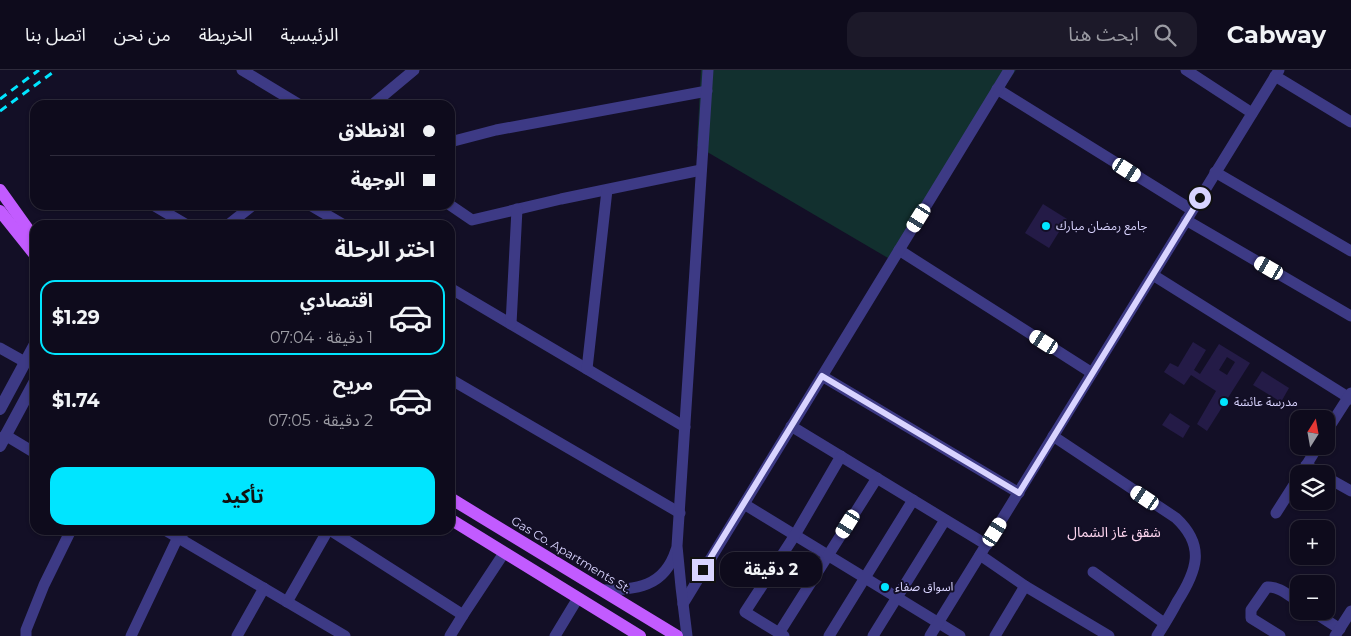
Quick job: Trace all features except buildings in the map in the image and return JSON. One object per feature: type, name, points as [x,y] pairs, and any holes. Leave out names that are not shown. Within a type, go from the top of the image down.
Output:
[{"type":"main road","points":[[0,190],[30,232]]},
{"type":"main road","points":[[0,211],[30,249]]},
{"type":"main road","name":"Gas Co. Apartments St.","points":[[455,501],[678,636]]},
{"type":"main road","points":[[455,516],[464,506]]},
{"type":"main road","points":[[455,522],[640,636]]},
{"type":"street","points":[[242,70],[292,100]]},
{"type":"street","points":[[687,636],[678,546],[708,70]]},
{"type":"street","points":[[683,604],[1009,70]]},
{"type":"street","points":[[1186,70],[1252,114]]},
{"type":"street","points":[[377,100],[407,72]]},
{"type":"street","points":[[930,636],[1277,73],[1351,122]]},
{"type":"street","points":[[997,89],[1189,215],[1351,316]]},
{"type":"street","points":[[455,141],[496,130],[707,91]]},
{"type":"street","points":[[455,208],[472,220],[560,199],[701,170]]},
{"type":"street","points":[[1216,172],[1351,251]]},
{"type":"street","points":[[587,369],[607,190]]},
{"type":"street","points":[[511,324],[517,209]]},
{"type":"street","points":[[161,210],[178,220]]},
{"type":"street","points":[[234,220],[247,210]]},
{"type":"street","points":[[318,210],[336,220]]},
{"type":"street","points":[[899,250],[1092,373]]},
{"type":"street","points":[[1152,275],[1350,396],[1335,418]]},
{"type":"street","points":[[455,291],[685,427]]},
{"type":"street","points":[[0,348],[25,362]]},
{"type":"street","points":[[0,408],[30,353]]},
{"type":"street","points":[[822,376],[1019,493]]},
{"type":"street","points":[[455,382],[680,513]]},
{"type":"street","points":[[30,390],[3,441],[30,451]]},
{"type":"street","points":[[791,426],[987,545]]},
{"type":"street","points":[[1053,436],[1176,518],[1192,538],[1196,550],[1196,562],[1192,575],[1188,586],[1157,636]]},
{"type":"street","points":[[841,456],[745,612],[781,634],[877,478]]},
{"type":"street","points":[[1335,482],[1351,491]]},
{"type":"street","points":[[1276,513],[1290,491]]},
{"type":"street","points":[[829,636],[914,500]]},
{"type":"street","points":[[744,504],[960,636]]},
{"type":"street","points":[[873,636],[945,520]]},
{"type":"street","points":[[26,636],[26,630],[44,585],[69,535]]},
{"type":"street","points":[[131,636],[182,535]]},
{"type":"street","points":[[184,535],[264,588],[345,636]]},
{"type":"street","points":[[287,602],[326,535]]},
{"type":"street","points":[[337,535],[463,615]]},
{"type":"street","points":[[603,590],[633,588],[655,580],[667,569],[678,546]]},
{"type":"street","points":[[450,636],[504,552]]},
{"type":"street","points":[[980,556],[1025,586],[1109,636]]},
{"type":"street","points":[[1093,572],[1164,624]]},
{"type":"street","points":[[995,636],[1025,586]]},
{"type":"street","points":[[1280,636],[1251,618],[1250,610],[1267,587],[1277,588],[1290,596]]},
{"type":"street","points":[[237,636],[264,588]]},
{"type":"street","points":[[555,636],[578,598]]},
{"type":"street","points":[[1323,620],[1337,632],[1351,611]]},
{"type":"green space","points":[[701,70],[1016,70],[888,258],[697,146]]},
{"type":"railway","points":[[0,99],[39,70]]},
{"type":"railway","points":[[0,111],[56,70]]},
{"type":"place","name":"جامع رمضان مبارك","points":[[1046,226]]},
{"type":"place","name":"مدرسة عائشة","points":[[1224,402]]},
{"type":"place","name":"اسواق صفاء","points":[[885,587]]},
{"type":"district","name":"شقق غاز الشمال","points":[[1114,532]]},
{"type":"route","points":[[703,570],[822,376],[1019,493],[1200,198]]}]
